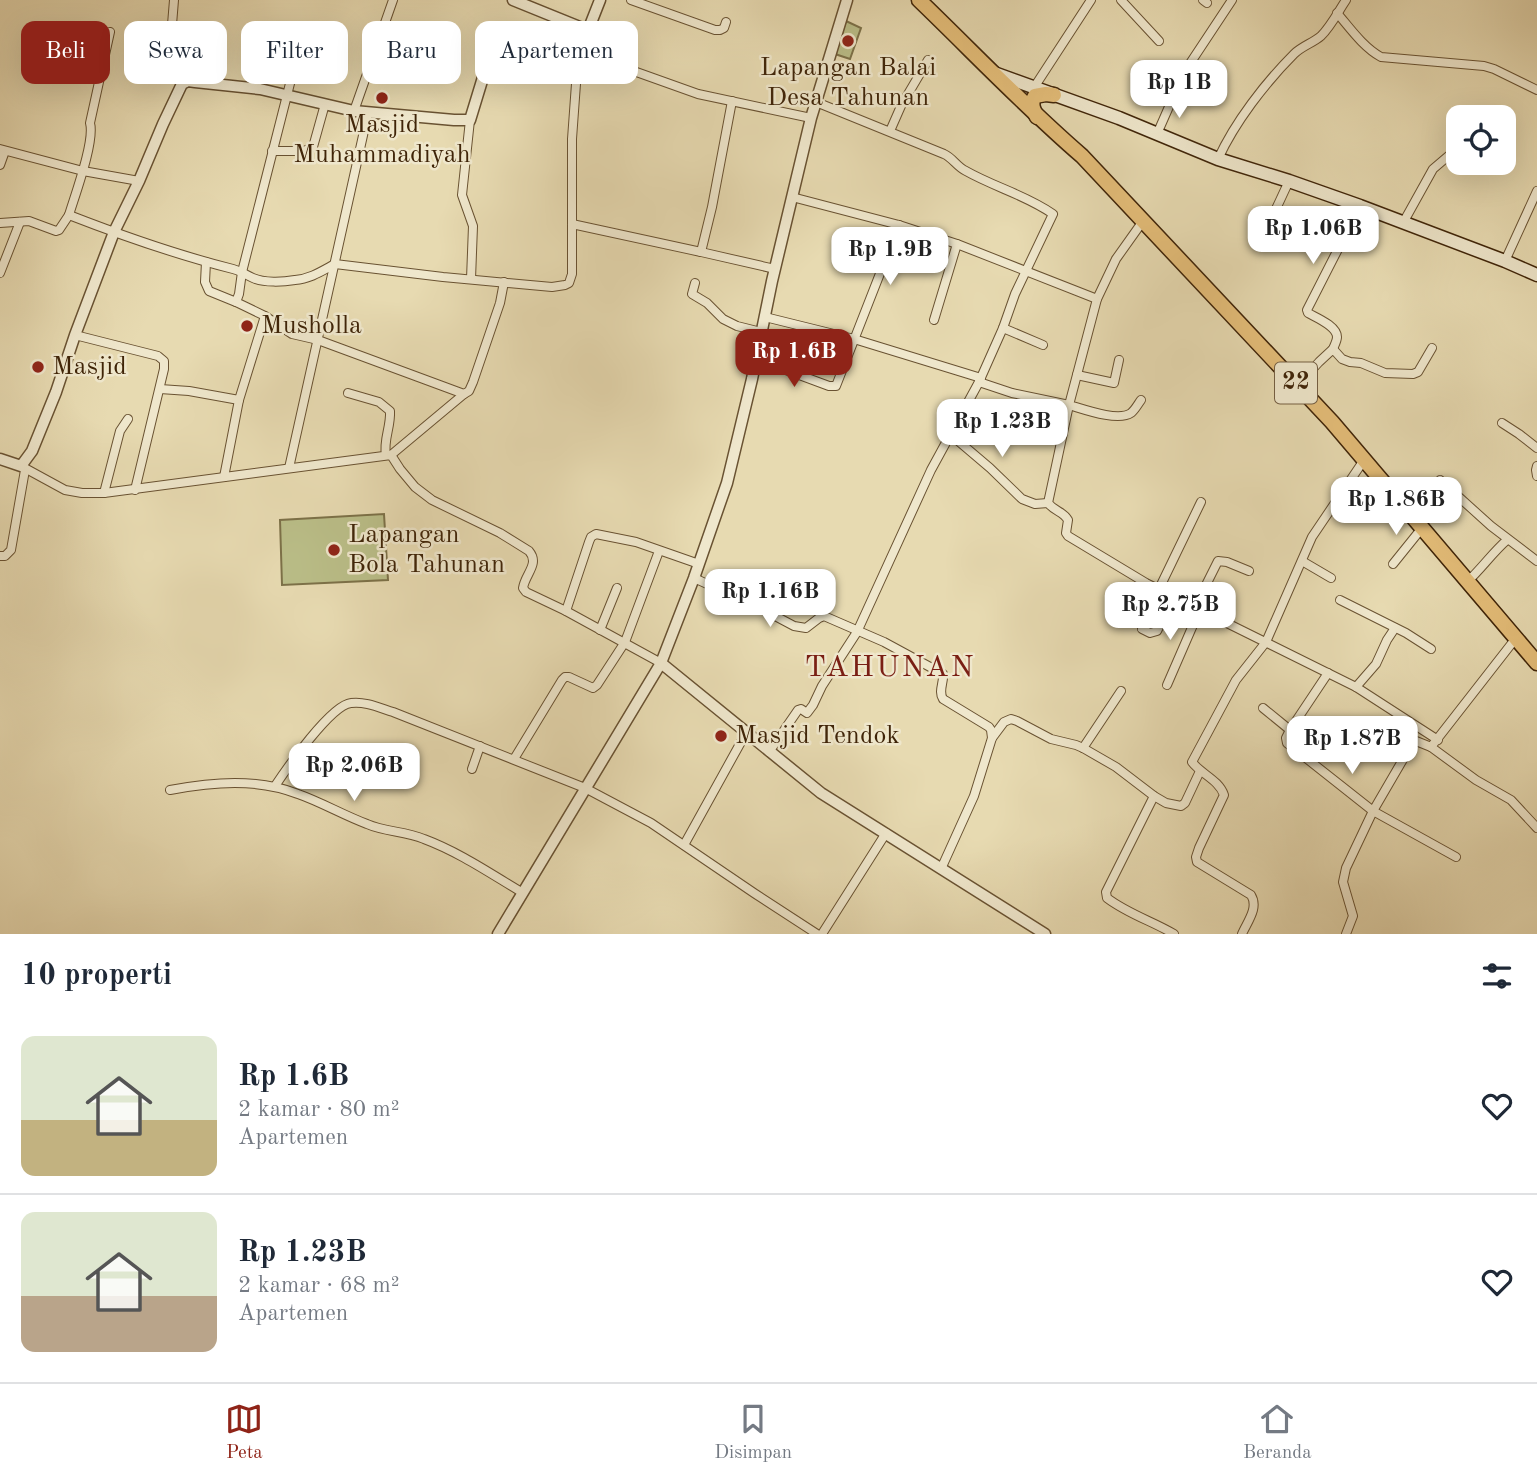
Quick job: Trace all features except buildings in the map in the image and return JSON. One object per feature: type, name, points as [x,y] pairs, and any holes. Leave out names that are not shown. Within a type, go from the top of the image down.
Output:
[{"type":"highway","name":"22","points":[[919,0],[1038,118],[1082,156],[1332,422],[1537,663]]},
{"type":"highway","points":[[1038,118],[1032,107],[1035,96],[1054,95]]},
{"type":"main road","points":[[994,73],[1119,118],[1218,159],[1360,206],[1537,275]]},
{"type":"street","points":[[174,0],[171,37],[182,85]]},
{"type":"street","points":[[354,111],[393,0]]},
{"type":"street","points":[[513,0],[565,21]]},
{"type":"street","points":[[591,21],[600,0]]},
{"type":"street","points":[[631,0],[715,30],[724,28],[726,22]]},
{"type":"street","points":[[498,934],[661,663],[694,578],[727,483],[811,118],[847,0]]},
{"type":"street","points":[[1035,86],[1091,0]]},
{"type":"street","points":[[1121,0],[1159,41]]},
{"type":"street","points":[[1184,78],[1191,62],[1232,0]]},
{"type":"street","points":[[1218,159],[1231,132],[1255,100],[1298,50],[1319,38],[1328,29],[1346,0]]},
{"type":"street","points":[[1337,13],[1357,36],[1381,57],[1484,65],[1537,90]]},
{"type":"street","points":[[890,131],[928,60]]},
{"type":"street","points":[[638,73],[698,94],[811,118]]},
{"type":"street","points":[[0,556],[11,550],[23,468],[56,392],[114,232],[182,85],[188,81],[221,84],[260,89],[354,111],[470,120]]},
{"type":"street","points":[[0,223],[29,221],[59,230],[69,215],[83,171],[99,84]]},
{"type":"street","points":[[236,302],[290,84]]},
{"type":"street","points":[[471,279],[473,226],[462,195],[470,120],[481,84]]},
{"type":"street","points":[[69,215],[242,272],[254,279],[304,279],[335,264],[552,287],[569,284],[572,274],[572,139],[576,84]]},
{"type":"street","points":[[1157,134],[1175,93]]},
{"type":"street","points":[[701,252],[732,101]]},
{"type":"street","points":[[769,752],[798,710],[807,713],[813,705],[822,686],[857,632],[931,470],[980,380],[1025,271],[1053,214],[1012,191],[964,170],[950,157],[816,102]]},
{"type":"street","points":[[272,151],[304,150],[313,147],[325,104]]},
{"type":"street","points":[[289,468],[368,113]]},
{"type":"street","points":[[0,165],[3,150],[83,171],[139,181]]},
{"type":"street","points":[[1403,223],[1433,169],[1446,158]]},
{"type":"street","points":[[1269,224],[1289,181]]},
{"type":"street","points":[[1506,261],[1537,191]]},
{"type":"street","points":[[792,197],[899,225],[957,244],[1097,299]]},
{"type":"street","points":[[1298,386],[1333,349],[1338,340],[1333,328],[1307,310],[1360,206]]},
{"type":"street","points":[[1048,503],[1069,405],[1097,299],[1116,259],[1143,221]]},
{"type":"street","points":[[0,273],[20,222]]},
{"type":"street","points":[[572,224],[775,270]]},
{"type":"street","points":[[756,359],[829,386],[836,386],[899,225]]},
{"type":"street","points":[[934,320],[957,244]]},
{"type":"street","points":[[206,262],[205,282],[209,292],[265,316],[292,334],[318,340],[464,394]]},
{"type":"street","points":[[0,459],[65,490],[82,494],[135,490],[389,455],[469,391],[500,303],[503,282]]},
{"type":"street","points":[[695,283],[692,294],[723,319],[761,332]]},
{"type":"street","points":[[224,477],[239,400],[265,316]]},
{"type":"street","points":[[765,317],[854,339],[1012,393],[1100,413],[1121,416],[1130,414],[1141,400]]},
{"type":"street","points":[[1003,328],[1043,345]]},
{"type":"street","points":[[75,335],[158,356],[163,361],[160,389],[135,490]]},
{"type":"street","points":[[1333,349],[1342,359],[1385,373],[1413,374],[1418,372],[1432,348]]},
{"type":"street","points":[[1077,375],[1114,383],[1119,360]]},
{"type":"street","points":[[160,389],[189,390],[239,400]]},
{"type":"street","points":[[348,393],[379,402],[390,411],[384,447],[415,487],[432,500],[500,533],[533,555],[534,563],[524,581],[524,590],[661,663],[821,793],[1045,934]]},
{"type":"street","points":[[104,493],[120,431],[128,419]]},
{"type":"street","points":[[1502,423],[1537,448]]},
{"type":"street","points":[[950,433],[1021,499],[1035,504],[1048,503]]},
{"type":"street","points":[[1242,934],[1255,904],[1251,895],[1197,862],[1199,848],[1224,795],[1219,785],[1192,764],[1236,680],[1266,642],[1312,537],[1364,460]]},
{"type":"street","points":[[1537,466],[1537,476]]},
{"type":"street","points":[[1440,480],[1507,540],[1537,561]]},
{"type":"street","points":[[1159,589],[1201,502]]},
{"type":"street","points":[[1048,503],[1066,516],[1068,536],[1174,597],[1356,687],[1438,740]]},
{"type":"street","points":[[1393,564],[1422,528]]},
{"type":"street","points":[[566,611],[593,535],[599,533],[611,536],[699,564]]},
{"type":"street","points":[[1468,581],[1507,540]]},
{"type":"street","points":[[514,759],[565,677],[593,688],[625,642],[659,551]]},
{"type":"street","points":[[1167,685],[1218,561],[1249,571]]},
{"type":"street","points":[[1302,561],[1331,578]]},
{"type":"street","points":[[694,578],[794,626],[806,628],[824,616],[884,642],[943,674],[943,699],[989,727],[992,738]]},
{"type":"street","points":[[600,630],[617,588]]},
{"type":"street","points":[[1142,629],[1150,633],[1157,631],[1174,597]]},
{"type":"street","points":[[1340,600],[1431,649]]},
{"type":"street","points":[[1356,687],[1376,664],[1395,628]]},
{"type":"street","points":[[1432,747],[1516,638]]},
{"type":"street","points":[[1328,673],[1290,730],[1287,743],[1373,811],[1456,857]]},
{"type":"street","points":[[1083,748],[1121,691]]},
{"type":"street","points":[[275,786],[339,708],[350,703],[363,703],[393,712],[585,788],[651,822],[817,934]]},
{"type":"street","points":[[1263,708],[1290,730]]},
{"type":"street","points":[[941,869],[974,796],[992,738],[1004,722],[1011,719],[1052,739],[1083,748],[1116,767],[1166,803],[1181,806],[1200,771]]},
{"type":"street","points":[[684,845],[746,733]]},
{"type":"street","points":[[1346,934],[1353,916],[1344,877],[1373,811],[1416,741],[1432,747],[1476,780],[1511,800],[1537,828]]},
{"type":"street","points":[[472,769],[480,746]]},
{"type":"street","points":[[170,790],[233,782],[275,786],[366,824],[425,839],[455,853],[523,893]]},
{"type":"street","points":[[1154,796],[1106,892],[1107,898],[1117,906],[1174,934]]},
{"type":"street","points":[[822,934],[886,833]]},
{"type":"green space","name":"Lapangan Balai Desa Tahunan","points":[[846,21],[861,28],[850,59],[835,54]]},
{"type":"green space","name":"Lapangan Bola Tahunan","points":[[384,514],[388,580],[282,585],[280,520]]},
{"type":"place","name":"Lapangan Balai Desa Tahunan","points":[[848,41]]},
{"type":"place","name":"Masjid Muhammadiyah","points":[[382,98]]},
{"type":"place","name":"Musholla","points":[[247,326]]},
{"type":"place","name":"Masjid","points":[[38,367]]},
{"type":"place","name":"Lapangan Bola Tahunan","points":[[334,550]]},
{"type":"place","name":"Masjid Tendok","points":[[721,736]]},
{"type":"district","name":"TAHUNAN","points":[[890,668]]}]
